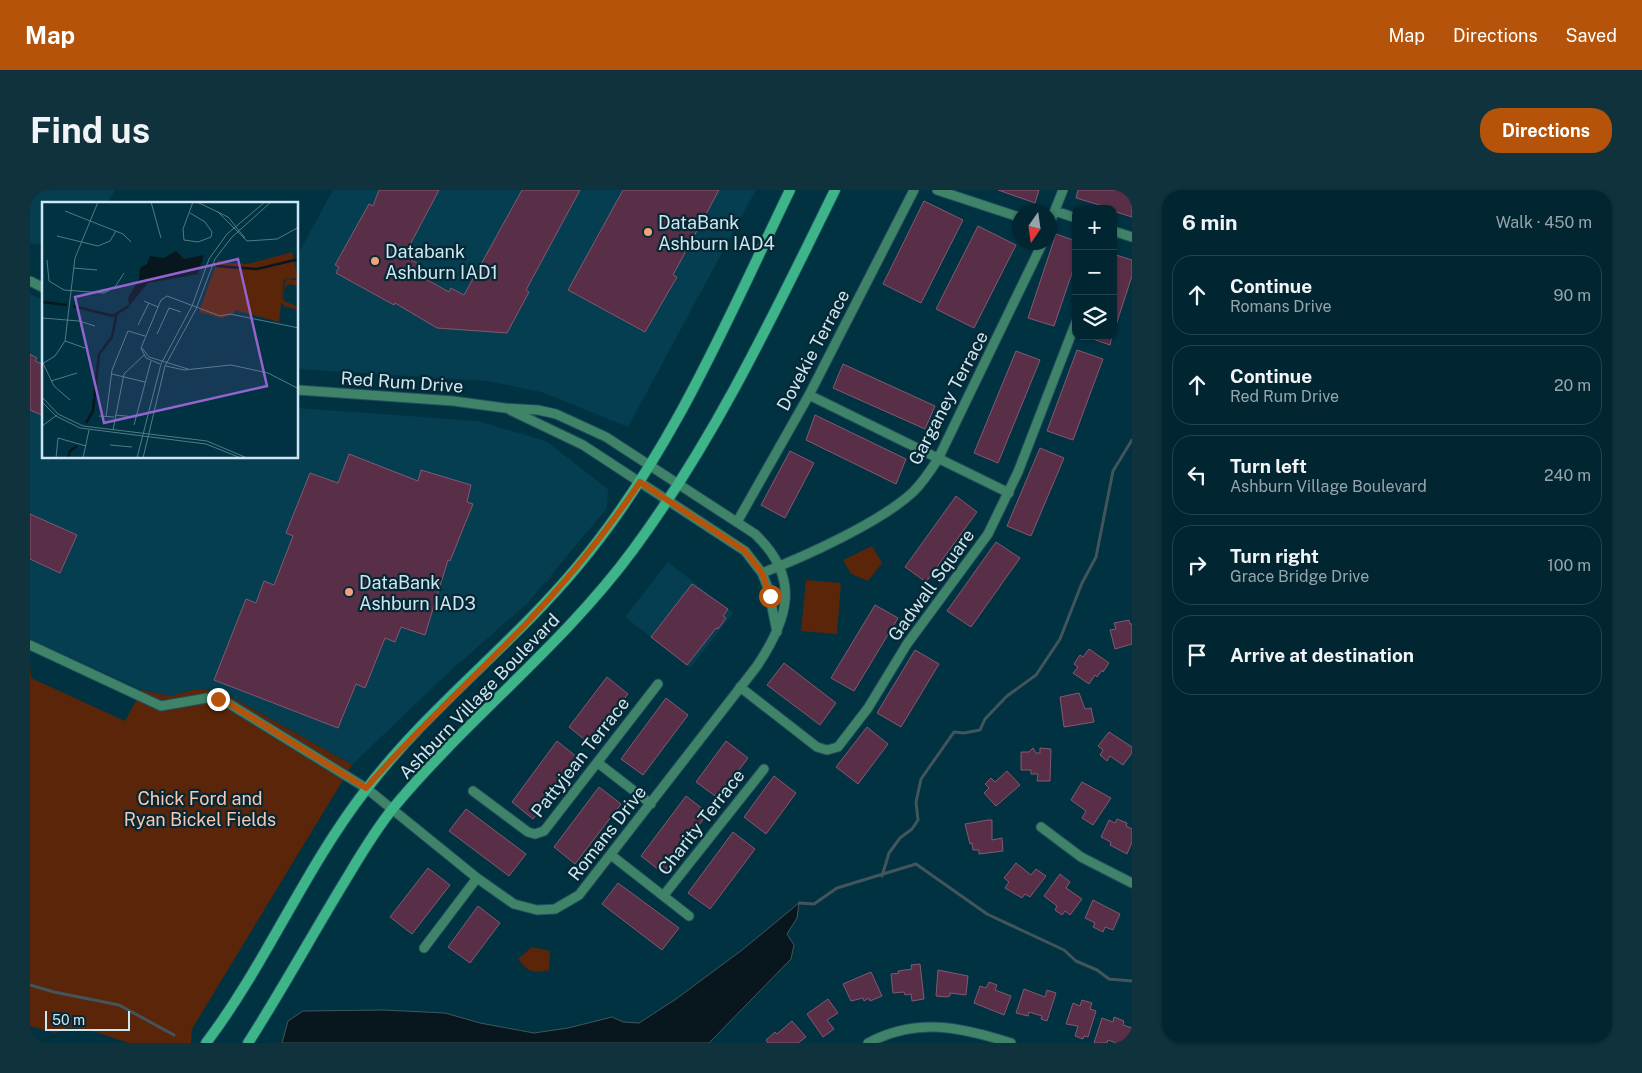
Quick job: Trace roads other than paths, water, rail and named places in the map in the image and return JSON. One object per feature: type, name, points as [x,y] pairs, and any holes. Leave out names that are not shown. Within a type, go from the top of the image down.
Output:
[{"type":"main road","name":"Ashburn Village Boulevard","points":[[206,1043],[234,1002],[338,826],[366,788],[400,748],[549,599],[596,544],[640,482],[689,399],[790,190]]},
{"type":"main road","name":"Ashburn Village Boulevard","points":[[248,1043],[344,881],[392,809],[442,753],[570,627],[608,583],[668,500],[708,436],[759,345],[835,190]]},
{"type":"street","name":"Dovekie Terrace","points":[[737,522],[809,395],[914,190]]},
{"type":"street","points":[[937,190],[1012,214]]},
{"type":"street","points":[[1057,206],[1063,190]]},
{"type":"street","points":[[1057,212],[1072,217]]},
{"type":"street","points":[[1117,232],[1132,237]]},
{"type":"street","name":"Garganey Terrace","points":[[762,573],[847,534],[895,506],[912,493],[938,459],[1039,250]]},
{"type":"street","points":[[30,282],[42,287]]},
{"type":"street","name":"Gadwall Square","points":[[740,686],[817,747],[827,750],[838,748],[868,708],[907,644],[988,534],[1009,494],[1072,332]]},
{"type":"street","name":"Red Rum Drive","points":[[299,390],[453,401],[538,410],[556,414],[606,438],[678,484]]},
{"type":"street","points":[[809,395],[1009,494]]},
{"type":"street","name":"Red Rum Drive","points":[[505,408],[583,445],[668,500]]},
{"type":"street","name":"Romans Drive","points":[[30,645],[161,706],[207,698],[228,703],[366,788],[499,895],[524,908],[537,910],[555,909],[579,895],[651,804],[757,666],[783,618],[786,591],[780,566],[765,544],[737,522],[678,484]]},
{"type":"street","points":[[668,500],[745,551],[762,573],[770,596],[777,632]]},
{"type":"street","name":"Pattyjean Terrace","points":[[473,791],[528,832],[535,834],[544,831],[658,684]]},
{"type":"street","points":[[598,763],[651,804]]},
{"type":"street","name":"Charity Terrace","points":[[664,895],[764,769]]},
{"type":"street","points":[[1041,827],[1081,857],[1132,883]]},
{"type":"street","points":[[611,855],[689,916]]},
{"type":"street","points":[[424,948],[477,878]]},
{"type":"street","points":[[868,1043],[894,1032],[936,1026],[975,1031],[1011,1043]]},
{"type":"waterway","points":[[882,876],[889,853],[900,838],[912,829],[918,820],[916,802],[921,779],[954,732],[964,733],[980,730],[985,719],[1007,696],[1036,675],[1060,639],[1082,583],[1096,557],[1113,471],[1132,440]]},
{"type":"waterway","points":[[799,903],[814,904],[837,888],[916,864],[987,914],[1064,950],[1076,961],[1097,970],[1109,979],[1132,981]]},
{"type":"waterway","points":[[30,985],[54,992],[119,1005],[174,1035]]},
{"type":"place","name":"DataBank Ashburn IAD4","points":[[648,232]]},
{"type":"place","name":"Databank Ashburn IAD1","points":[[375,261]]},
{"type":"place","name":"DataBank Ashburn IAD3","points":[[349,592]]},
{"type":"park label","name":"Chick Ford and Ryan Bickel Fields","points":[[200,808]]}]
